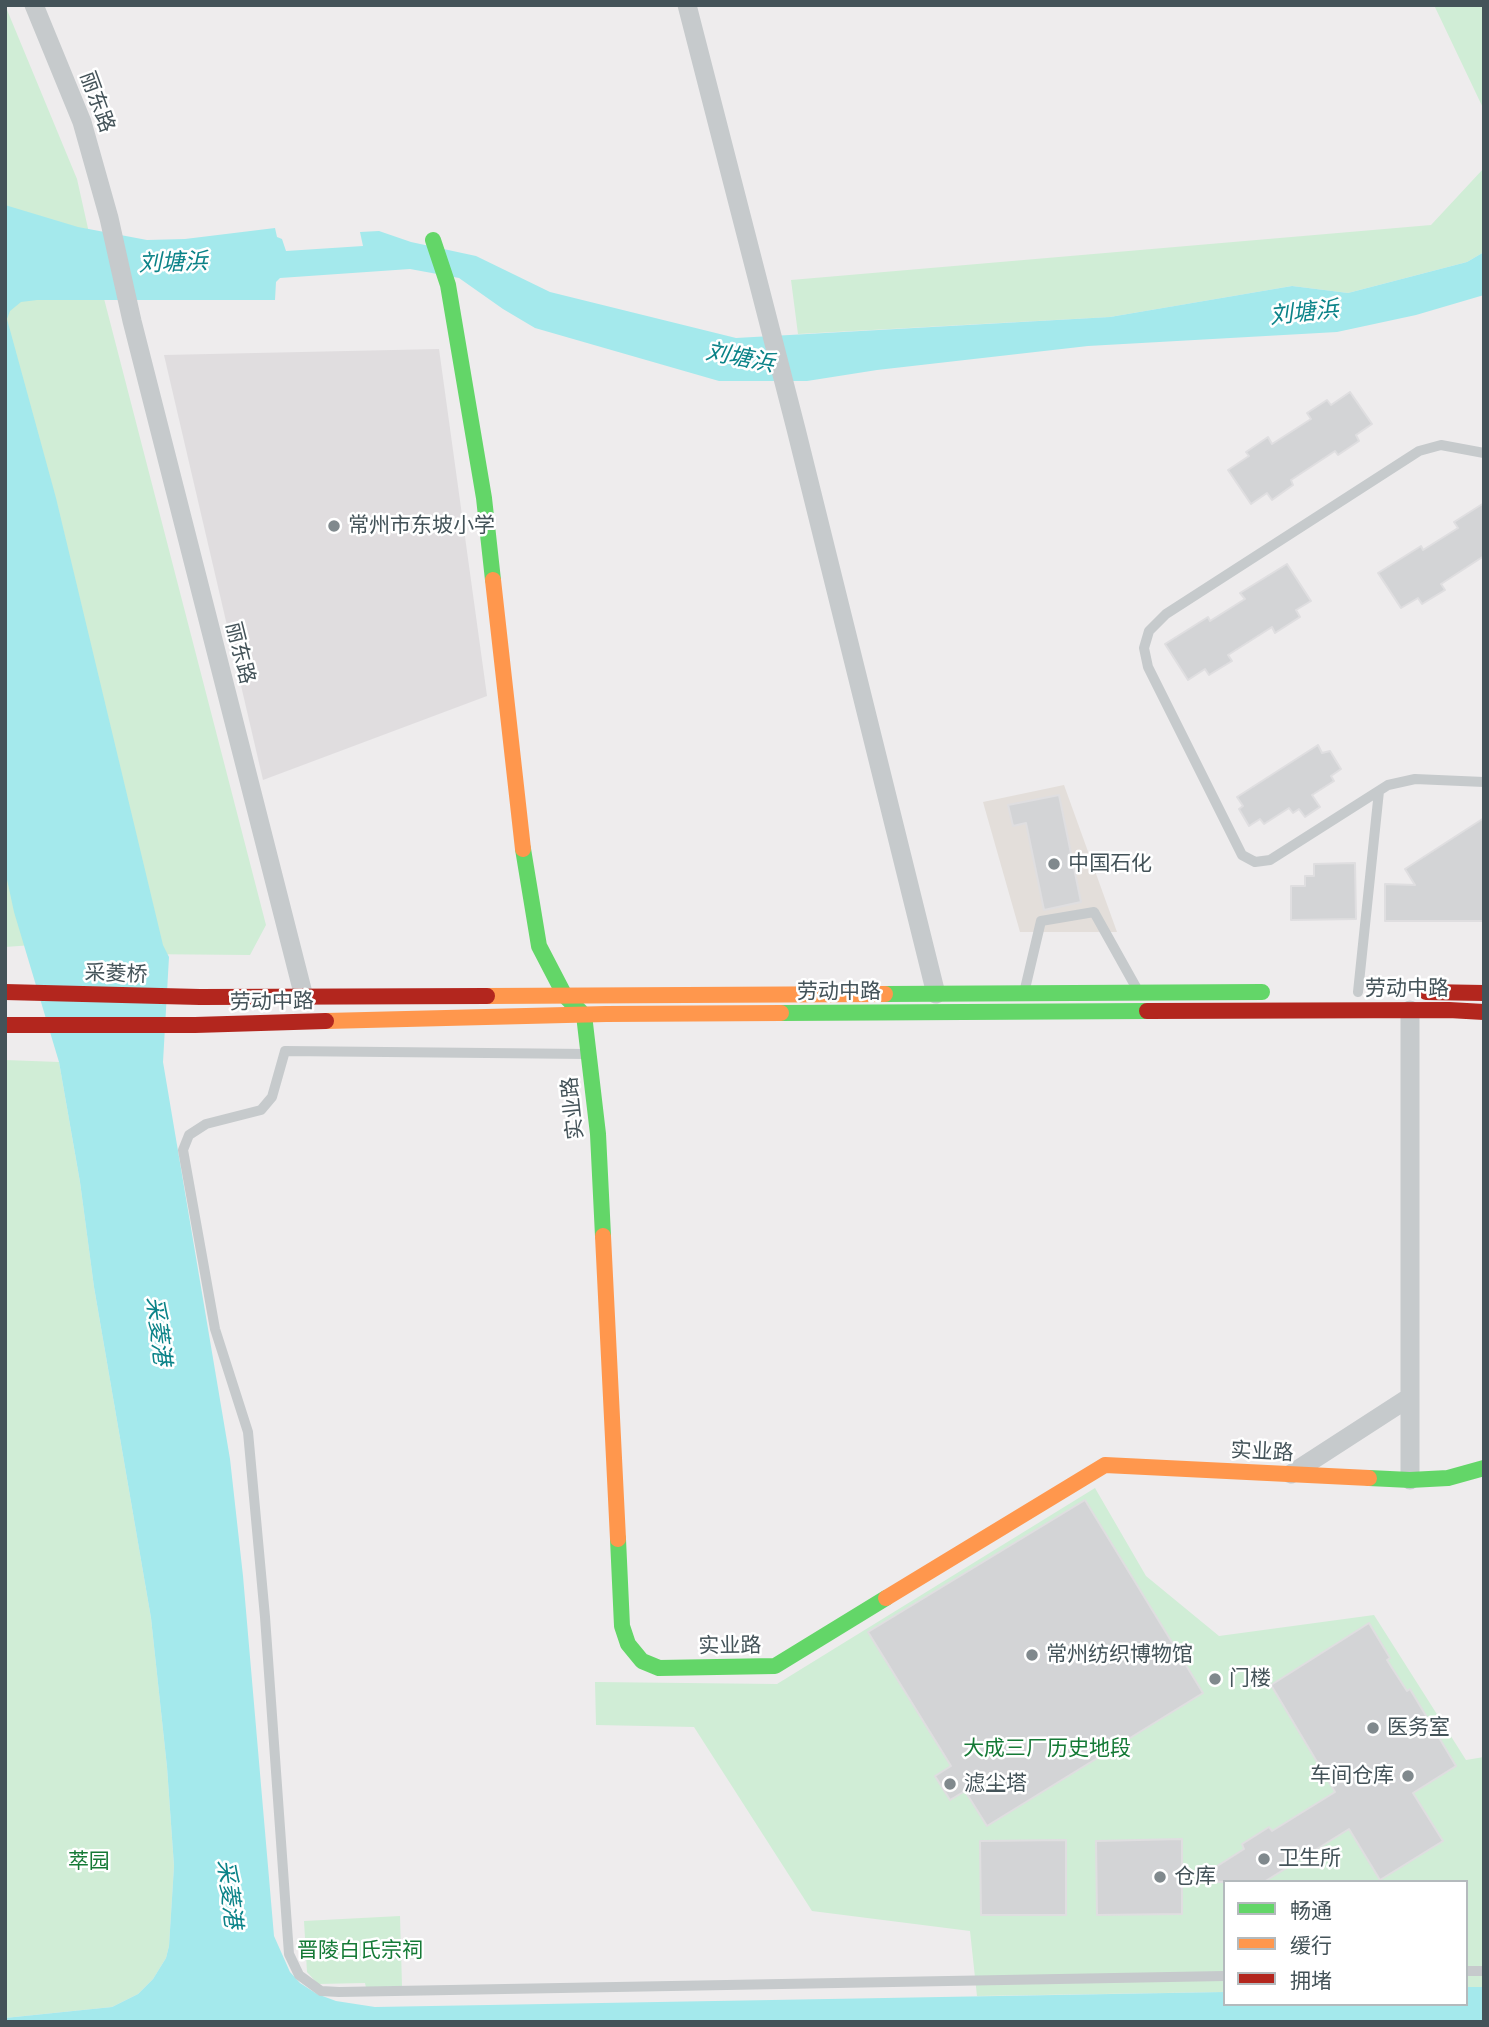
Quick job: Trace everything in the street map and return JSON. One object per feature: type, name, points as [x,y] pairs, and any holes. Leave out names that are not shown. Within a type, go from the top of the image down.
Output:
[{"type":"main road","points":[[433,240],[448,285],[484,498],[524,856],[540,946],[565,996],[584,1015]]},
{"type":"main road","name":"采菱桥","points":[[5,992],[200,997]]},
{"type":"main road","name":"劳动中路","points":[[200,997],[1276,992]]},
{"type":"main road","name":"劳动中路","points":[[5,1025],[195,1025],[584,1015],[1410,1001],[1484,993]]},
{"type":"main road","name":"劳动中路","points":[[1410,1001],[1484,1012]]},
{"type":"main road","name":"实业路","points":[[584,1015],[598,1134],[622,1626],[628,1644],[642,1661],[659,1668],[775,1666],[1105,1465],[1410,1480],[1448,1479],[1484,1468]]},
{"type":"street","name":"丽东路","points":[[34,5],[82,122],[109,218],[132,321],[304,997]]},
{"type":"street","points":[[687,5],[936,994]]},
{"type":"street","points":[[1410,1001],[1410,1480]]},
{"type":"street","points":[[1291,1474],[1410,1398]]},
{"type":"lane","points":[[1484,453],[1441,445],[1419,451],[1166,614],[1149,631],[1144,648],[1148,667],[1242,855],[1255,862],[1270,860],[1388,785],[1415,779],[1484,782]]},
{"type":"lane","points":[[1358,992],[1379,791]]},
{"type":"lane","points":[[1024,993],[1041,921],[1094,912],[1139,993]]},
{"type":"lane","points":[[588,1054],[285,1051],[272,1097],[261,1110],[206,1124],[189,1135],[183,1150],[215,1329],[248,1432],[265,1617],[289,1954],[299,1975],[321,1991],[339,1992],[1223,1976]]},
{"type":"shaded area","name":"常州市东坡小学","points":[[439,349],[487,696],[263,780],[164,355]]},
{"type":"shaded area","points":[[1064,785],[1117,932],[1020,932],[983,802]]},
{"type":"green space","points":[[5,5],[77,179],[101,287],[266,925],[250,955],[135,954],[5,396]]},
{"type":"green space","points":[[1434,5],[1484,5],[1484,110]]},
{"type":"green space","points":[[1484,168],[1484,252],[1467,262],[1348,293],[1292,286],[1110,317],[798,334],[791,280],[1431,225]]},
{"type":"green space","points":[[5,770],[47,944],[5,947]]},
{"type":"green space","name":"萃园","points":[[5,1060],[59,1062],[80,1182],[94,1287],[151,1618],[167,1767],[174,1866],[166,1958],[153,1979],[138,1994],[112,2007],[5,2018]]},
{"type":"green space","name":"大成三厂历史地段","points":[[1095,1488],[1146,1576],[1219,1636],[1374,1615],[1466,1760],[1484,1757],[1484,1987],[1468,1987],[1468,1880],[1223,1880],[1223,1992],[977,1996],[970,1931],[812,1911],[694,1727],[596,1725],[595,1682],[777,1684]]},
{"type":"green space","name":"晋陵白氏宗祠","points":[[400,1916],[402,1986],[366,1988],[365,1983],[318,1984],[307,1972],[304,1921]]},
{"type":"water","points":[[5,205],[78,227],[147,240],[185,239],[275,228],[286,251],[363,246],[360,232],[379,231],[411,242],[476,256],[550,292],[736,338],[1110,317],[1292,286],[1348,293],[1467,262],[1484,252],[1484,295],[1416,315],[1337,332],[1088,346],[877,370],[807,381],[719,381],[535,328],[459,278],[410,269],[280,278],[276,282],[275,300],[37,300],[21,302],[10,311],[7,319],[56,498],[163,945],[169,957],[163,1062],[230,1459],[243,1576],[274,1936],[290,1972],[300,1983],[317,1994],[336,2001],[375,2007],[1223,1992],[1223,2006],[1468,2006],[1468,1987],[1484,1987],[1484,2022],[5,2022],[5,2018],[112,2007],[138,1994],[153,1979],[166,1958],[174,1866],[167,1767],[151,1618],[94,1287],[80,1182],[59,1062],[14,912],[5,870]]},
{"type":"building","points":[[1350,392],[1372,424],[1356,435],[1359,441],[1338,455],[1335,451],[1291,480],[1293,485],[1272,500],[1267,493],[1251,504],[1228,470],[1249,456],[1246,452],[1268,437],[1272,444],[1311,419],[1307,413],[1327,400],[1331,405]]},
{"type":"building","points":[[1484,503],[1484,556],[1441,584],[1445,590],[1422,604],[1418,598],[1401,608],[1378,573],[1421,546],[1423,550],[1458,528],[1454,522]]},
{"type":"building","points":[[1287,564],[1311,601],[1296,610],[1300,617],[1275,633],[1272,627],[1228,655],[1232,661],[1209,675],[1205,669],[1188,680],[1165,644],[1208,617],[1210,621],[1245,599],[1240,593]]},
{"type":"building","points":[[1318,745],[1322,753],[1330,751],[1341,769],[1331,776],[1334,781],[1312,795],[1320,807],[1305,817],[1299,809],[1293,813],[1289,808],[1264,824],[1260,819],[1249,826],[1239,809],[1243,806],[1237,797]]},
{"type":"building","name":"中国石化","points":[[1059,795],[1081,902],[1044,910],[1026,823],[1013,826],[1008,805]]},
{"type":"building","points":[[1484,818],[1484,921],[1385,921],[1385,884],[1415,885],[1405,869]]},
{"type":"building","points":[[1355,863],[1356,919],[1291,920],[1291,886],[1305,886],[1305,876],[1314,876],[1314,864]]},
{"type":"building","points":[[1085,1500],[1203,1693],[987,1826],[965,1791],[950,1800],[935,1776],[951,1766],[868,1632]]},
{"type":"building","points":[[1369,1623],[1390,1658],[1387,1660],[1407,1691],[1410,1689],[1456,1766],[1413,1793],[1443,1841],[1380,1880],[1349,1829],[1267,1880],[1218,1882],[1211,1870],[1244,1849],[1242,1844],[1269,1827],[1272,1831],[1335,1792],[1271,1685]]},
{"type":"building","points":[[1182,1839],[1182,1914],[1097,1915],[1096,1841]]},
{"type":"building","points":[[1066,1840],[1066,1915],[981,1915],[980,1841]]},
{"type":"traffic: fast","points":[[433,240],[448,285],[484,498],[493,580]]},
{"type":"traffic: fast","points":[[523,849],[539,946],[565,996],[584,1015],[598,1134],[603,1236]]},
{"type":"traffic: fast","points":[[885,994],[1262,992]]},
{"type":"traffic: fast","points":[[781,1013],[1147,1011]]},
{"type":"traffic: fast","points":[[1369,1478],[1448,1478],[1484,1468]]},
{"type":"traffic: fast","points":[[618,1539],[622,1626],[628,1644],[642,1661],[659,1668],[775,1666],[886,1598]]},
{"type":"traffic: slow","points":[[493,580],[523,849]]},
{"type":"traffic: slow","points":[[487,996],[885,994]]},
{"type":"traffic: slow","points":[[326,1021],[781,1013]]},
{"type":"traffic: slow","points":[[603,1236],[618,1539]]},
{"type":"traffic: slow","points":[[886,1598],[1105,1465],[1369,1478]]},
{"type":"traffic: jam","points":[[5,992],[200,997],[487,996]]},
{"type":"traffic: jam","points":[[1426,992],[1484,993]]},
{"type":"traffic: jam","points":[[1147,1011],[1484,1012]]},
{"type":"traffic: jam","points":[[5,1025],[195,1025],[326,1021]]},
{"type":"place","name":"常州市东坡小学","points":[[334,526]]},
{"type":"place","name":"中国石化","points":[[1054,864]]},
{"type":"place","name":"常州纺织博物馆","points":[[1032,1655]]},
{"type":"place","name":"门楼","points":[[1215,1679]]},
{"type":"place","name":"医务室","points":[[1373,1728]]},
{"type":"place","name":"车间仓库","points":[[1408,1776]]},
{"type":"place","name":"滤尘塔","points":[[950,1784]]},
{"type":"place","name":"卫生所","points":[[1264,1859]]},
{"type":"place","name":"仓库","points":[[1160,1877]]},
{"type":"water label","name":"刘塘浜","points":[[173,263]]},
{"type":"water label","name":"刘塘浜","points":[[1304,313]]},
{"type":"water label","name":"刘塘浜","points":[[740,358]]},
{"type":"water label","name":"采菱港","points":[[158,1331]]},
{"type":"water label","name":"采菱港","points":[[229,1894]]}]
